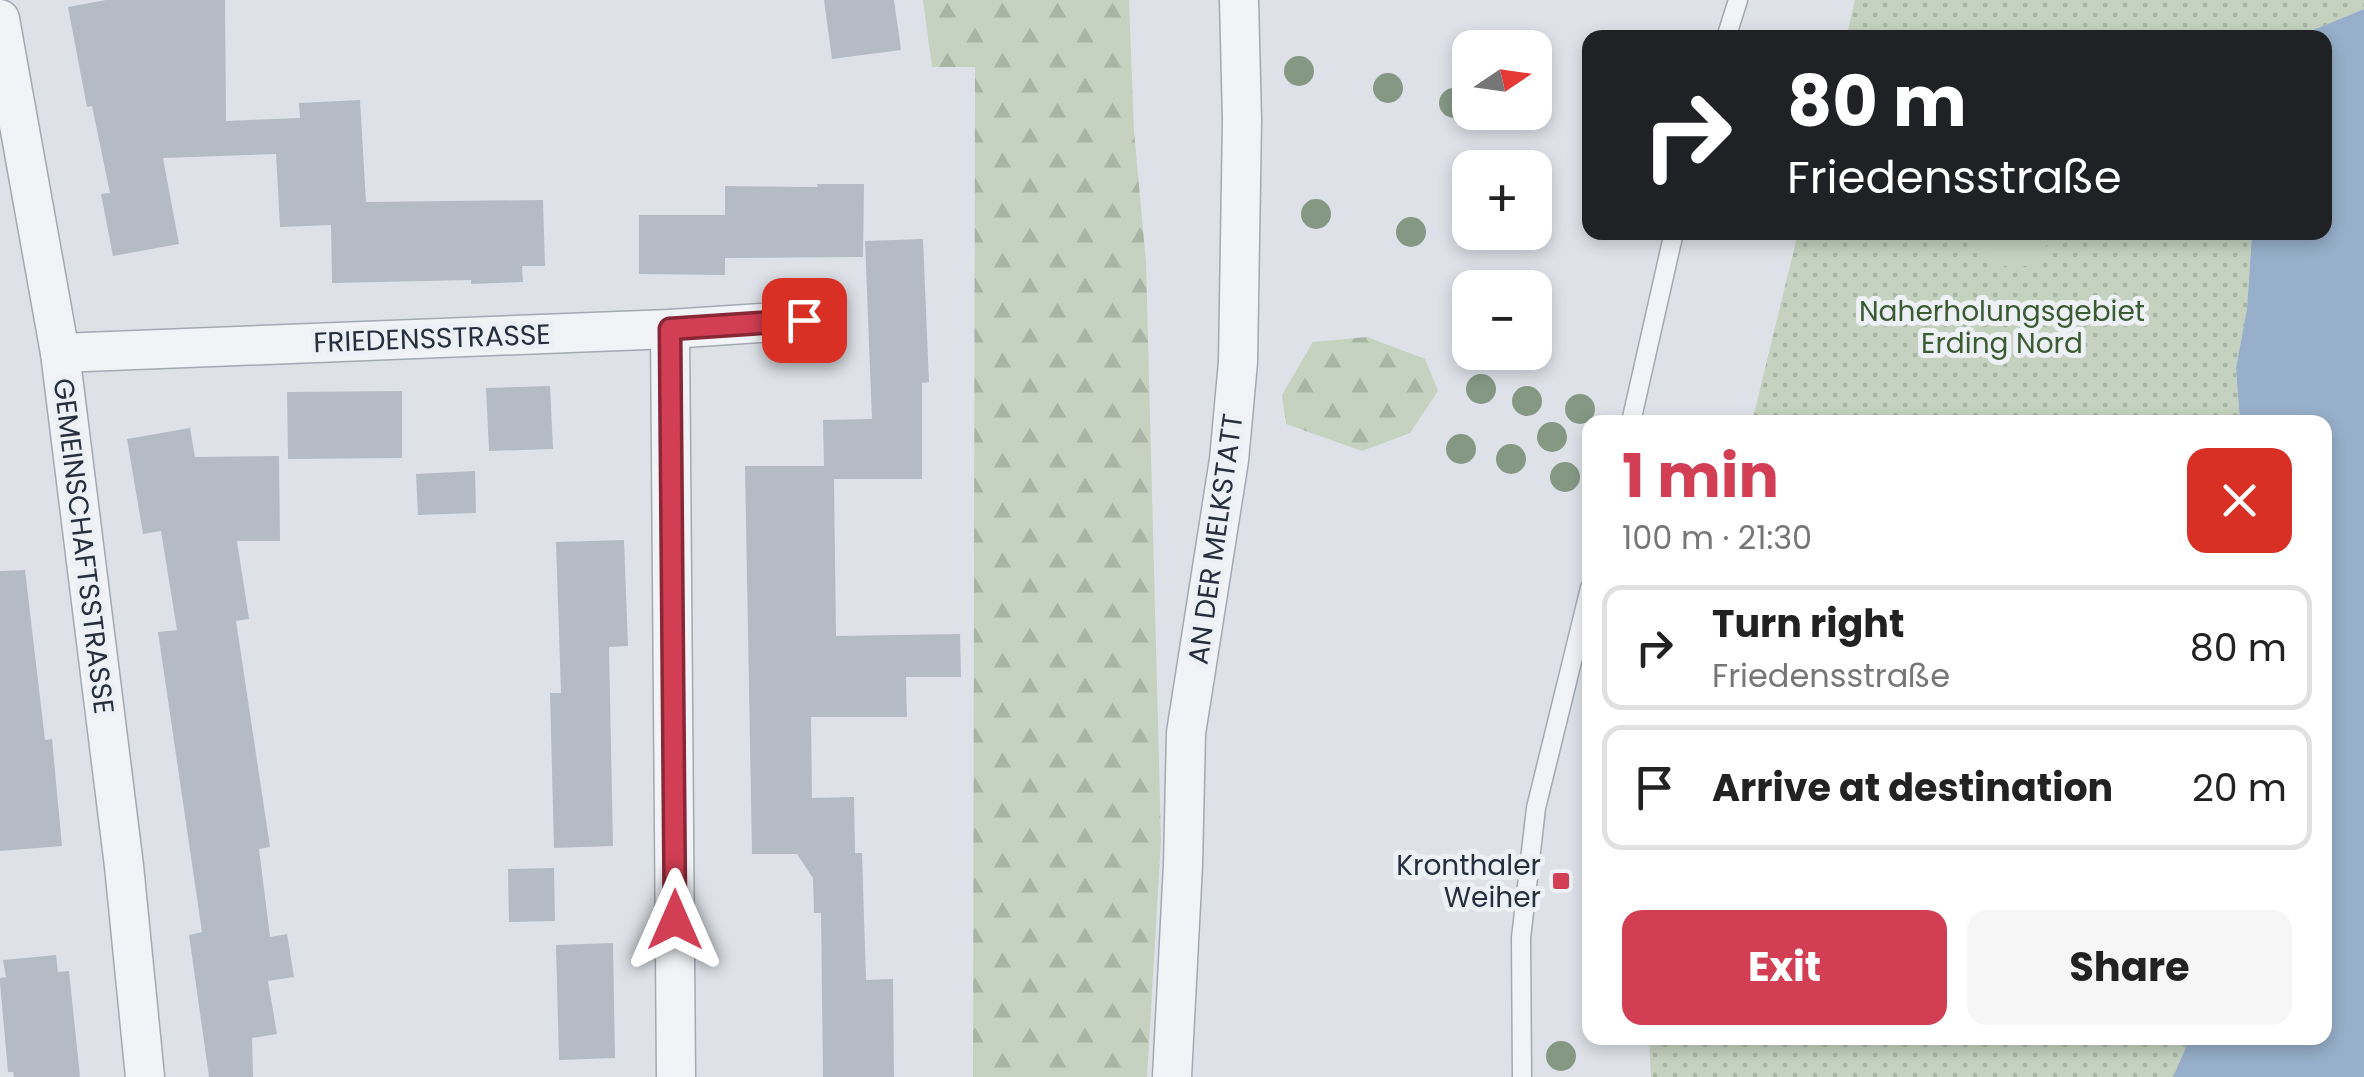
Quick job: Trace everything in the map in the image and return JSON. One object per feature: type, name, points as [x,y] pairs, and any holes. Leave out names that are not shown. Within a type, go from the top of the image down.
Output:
[{"type":"street","name":"AN DER MELKSTATT","points":[[1172,1077],[1186,732],[1229,460],[1238,362],[1242,120],[1239,0]]},
{"type":"street","name":"GEMEINSCHAFTSSTRASSE","points":[[0,19],[60,354],[124,866],[145,1077]]},
{"type":"street","name":"FRIEDENSSTRASSE","points":[[60,354],[804,320]]},
{"type":"street","points":[[670,329],[676,1077]]},
{"type":"lane","points":[[1729,30],[1738,0]]},
{"type":"lane","points":[[1633,415],[1672,240]]},
{"type":"lane","points":[[1522,1077],[1520,938],[1536,808],[1582,621]]},
{"type":"green space","points":[[923,0],[1129,0],[1134,131],[1146,262],[1161,840],[1147,1077],[973,1077],[975,67],[932,67]]},
{"type":"green space","points":[[1855,0],[2364,0],[2364,9],[2313,30],[1848,30]]},
{"type":"green space","name":"Naherholungsgebiet Erding Nord","points":[[1796,240],[2252,240],[2247,309],[2236,368],[2239,415],[1754,415]]},
{"type":"green space","points":[[1973,240],[2051,240],[2029,266],[1996,266]]},
{"type":"green space","points":[[1367,337],[1425,359],[1438,391],[1410,433],[1362,451],[1286,424],[1282,395],[1313,342]]},
{"type":"green space","points":[[1649,1045],[2187,1045],[2173,1077],[1651,1077]]},
{"type":"water","points":[[2364,9],[2364,1077],[2173,1077],[2187,1045],[2332,1045],[2332,415],[2239,415],[2236,368],[2247,309],[2252,240],[2332,240],[2332,30],[2313,30]]},
{"type":"building","points":[[106,0],[225,0],[226,121],[300,118],[299,103],[360,100],[366,202],[543,200],[545,266],[522,266],[523,282],[332,283],[331,225],[280,227],[276,154],[163,158],[179,244],[113,256],[101,194],[110,193],[92,106],[87,107],[68,7]]},
{"type":"building","points":[[824,0],[894,0],[901,50],[832,59]]},
{"type":"building","points":[[817,184],[864,184],[863,257],[725,258],[725,275],[639,274],[639,215],[725,215],[725,186],[818,187]]},
{"type":"building","points":[[923,239],[929,382],[922,383],[922,479],[834,479],[836,636],[960,634],[961,677],[906,677],[907,717],[811,717],[812,798],[854,797],[855,853],[862,853],[866,980],[893,979],[894,1077],[823,1077],[821,913],[814,913],[813,878],[797,854],[752,854],[745,466],[824,466],[823,420],[872,419],[865,241]]},
{"type":"building","points":[[550,386],[553,449],[489,451],[486,388]]},
{"type":"building","points":[[402,391],[402,458],[288,459],[287,392]]},
{"type":"building","points":[[190,428],[195,457],[279,456],[280,541],[237,541],[249,619],[236,621],[270,847],[259,849],[270,937],[287,934],[294,977],[268,981],[277,1034],[252,1038],[253,1077],[209,1077],[189,935],[202,932],[158,632],[177,630],[161,531],[143,534],[127,439]]},
{"type":"building","points":[[475,471],[476,513],[418,515],[416,474]]},
{"type":"building","points":[[624,540],[628,646],[609,647],[613,846],[554,848],[550,693],[561,693],[556,542]]},
{"type":"building","points":[[25,570],[45,740],[52,739],[62,846],[0,851],[0,571]]},
{"type":"building","points":[[554,868],[555,921],[509,922],[508,869]]},
{"type":"building","points":[[613,943],[615,1058],[559,1060],[556,945]]},
{"type":"building","points":[[56,955],[58,972],[69,971],[80,1077],[14,1077],[13,1072],[8,1072],[0,983],[0,978],[6,977],[3,960]]},
{"type":"place","name":"Kronthaler Weiher","points":[[1561,881]]},
{"type":"route","points":[[675,920],[670,329],[804,320]]}]
